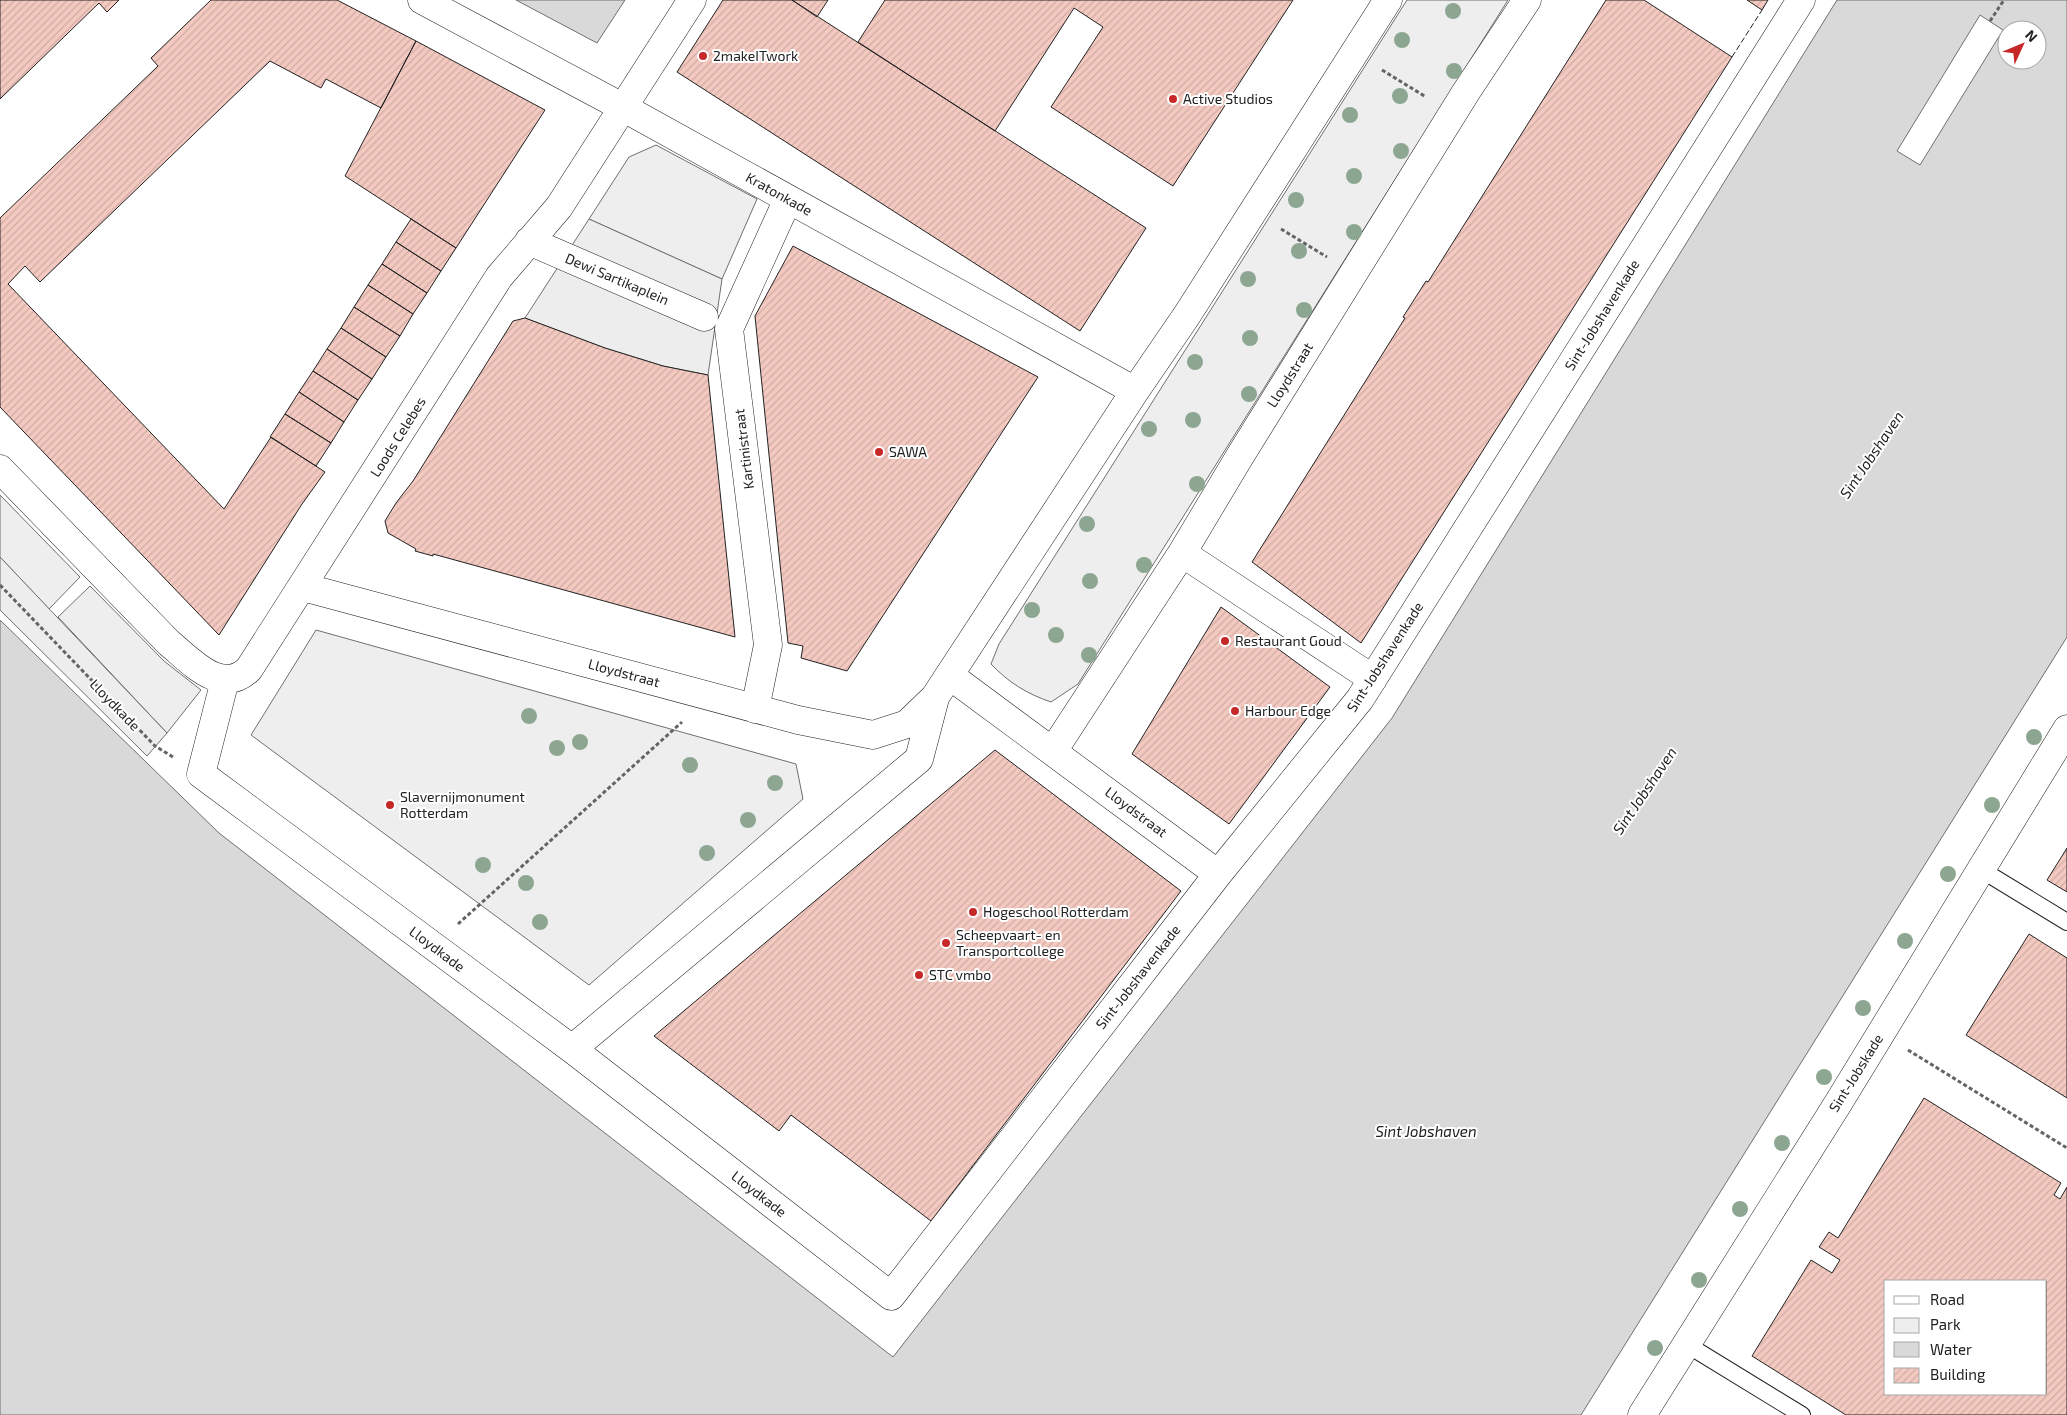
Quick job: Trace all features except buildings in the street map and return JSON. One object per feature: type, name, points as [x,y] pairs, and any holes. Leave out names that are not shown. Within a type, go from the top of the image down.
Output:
[{"type":"street","name":"Kratonkade","points":[[422,0],[624,108],[1135,390]]},
{"type":"street","name":"Loods Celebes","points":[[225,680],[244,674],[249,669],[499,277],[559,207],[692,0]]},
{"type":"street","name":"Lloydstraat","points":[[303,587],[798,720],[873,735],[907,724],[942,686],[1135,390],[1187,315],[1388,0]]},
{"type":"street","name":"Lloydstraat","points":[[1053,750],[1182,553],[1354,273],[1527,0]]},
{"type":"street","name":"Sint-Jobshavenkade","points":[[891,1296],[1218,874],[1360,700],[1801,0]]},
{"type":"street","name":"Kartinistraat","points":[[756,709],[768,645],[730,328],[788,199]]},
{"type":"street","name":"Dewi Sartikaplein","points":[[529,241],[704,317]]},
{"type":"street","points":[[0,469],[169,642],[197,666],[214,677],[225,680],[201,774]]},
{"type":"street","points":[[1182,553],[1373,679]]},
{"type":"street","name":"Lloydstraat","points":[[942,686],[1053,750],[1218,874]]},
{"type":"street","name":"Lloydstraat","points":[[572,1049],[919,759],[942,686]]},
{"type":"street","name":"Sint-Jobskade","points":[[1642,1415],[1881,1033],[2067,729]]},
{"type":"street","name":"Lloydkade","points":[[201,774],[572,1049],[891,1296]]},
{"type":"lane","points":[[1980,869],[2067,922]]},
{"type":"lane","points":[[1686,1344],[1802,1415]]},
{"type":"path","points":[[1990,21],[2004,0]]},
{"type":"path","points":[[1354,53],[1454,113]]},
{"type":"path","points":[[1252,212],[1354,273]]},
{"type":"path","name":"Lloydkade","points":[[0,585],[156,746],[201,774]]},
{"type":"path","points":[[433,946],[711,697]]},
{"type":"path","points":[[1881,1033],[2067,1148]]},
{"type":"green space","points":[[1407,0],[1508,0],[1078,684],[1051,702],[1026,691],[1011,682],[991,664],[999,644]]},
{"type":"green space","points":[[656,145],[757,199],[722,279],[589,219],[629,157]]},
{"type":"green space","points":[[0,495],[80,577],[49,609],[0,557]]},
{"type":"green space","points":[[90,586],[164,661],[201,690],[167,733],[58,617]]},
{"type":"green space","points":[[316,630],[796,764],[803,799],[589,985],[251,735]]},
{"type":"shaded area","points":[[589,219],[722,279],[708,375],[663,366],[605,348],[525,318]]},
{"type":"shaded area","points":[[0,557],[167,733],[147,756],[0,610]]},
{"type":"water","points":[[516,0],[625,0],[597,43]]},
{"type":"water","name":"Sint Jobshaven","points":[[1837,0],[2067,0],[2067,637],[1581,1415],[0,1415],[0,620],[219,833],[893,1357],[1392,718]]},
{"type":"pier","points":[[1980,15],[1997,26],[1997,40],[1920,165],[1897,151]]},
{"type":"fence","points":[[1732,57],[1762,10]]},
{"type":"place","name":"2makeITwork","points":[[703,56]]},
{"type":"place","name":"Active Studios","points":[[1173,99]]},
{"type":"place","name":"SAWA","points":[[879,452]]},
{"type":"place","name":"Restaurant Goud","points":[[1225,641]]},
{"type":"place","name":"Harbour Edge","points":[[1235,711]]},
{"type":"place","name":"Slavernijmonument Rotterdam","points":[[390,805]]},
{"type":"place","name":"Hogeschool Rotterdam","points":[[973,912]]},
{"type":"place","name":"Scheepvaart- en Transportcollege","points":[[946,943]]},
{"type":"place","name":"STC vmbo","points":[[919,975]]}]
